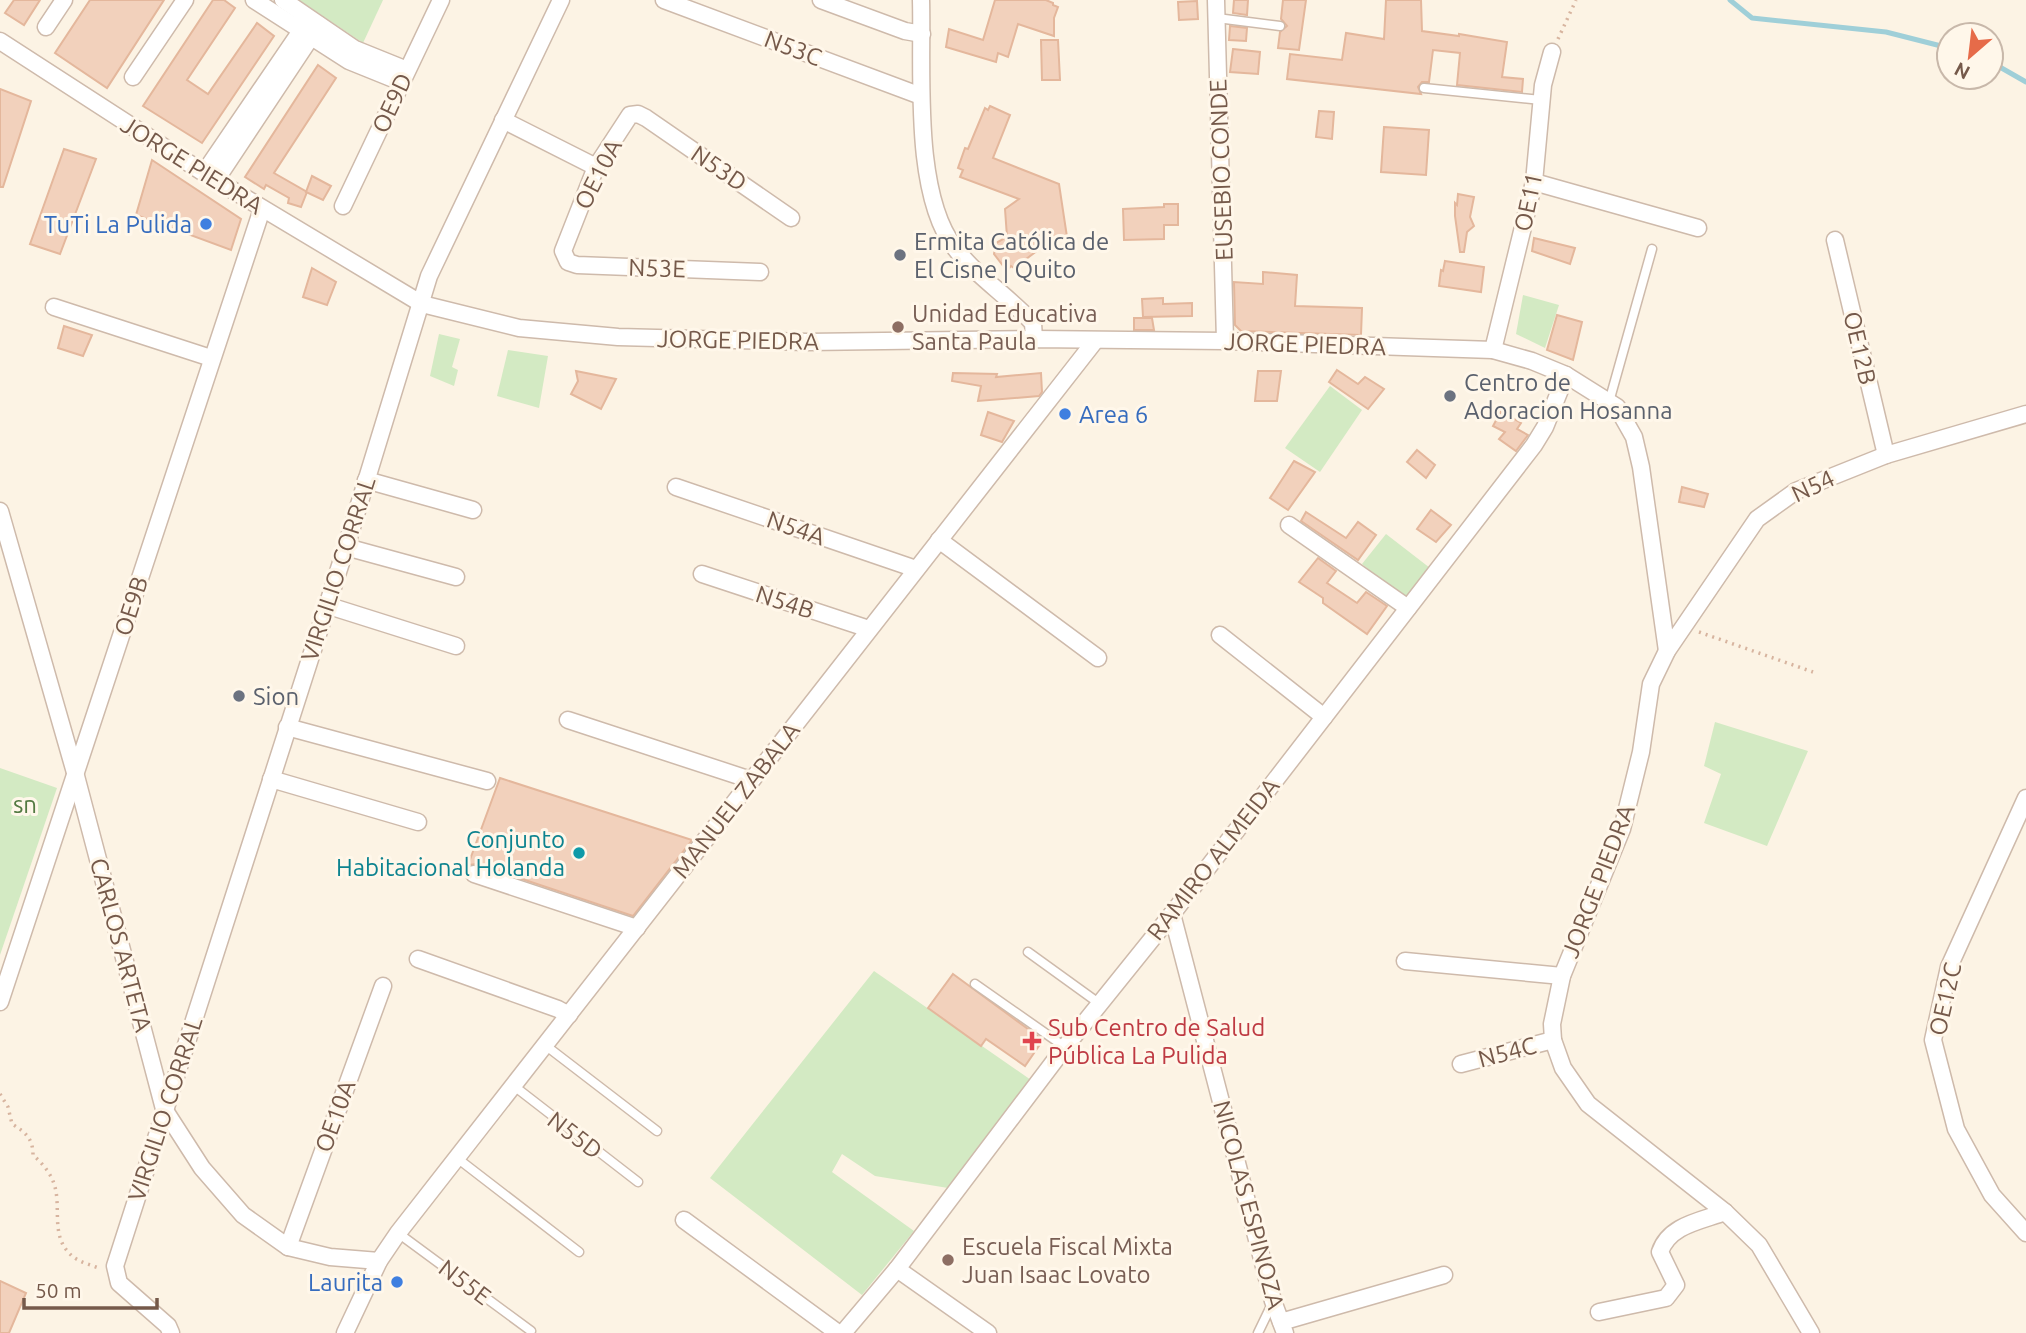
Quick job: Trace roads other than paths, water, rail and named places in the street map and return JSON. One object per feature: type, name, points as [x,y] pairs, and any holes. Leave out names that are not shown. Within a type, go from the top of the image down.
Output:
[{"type":"street","points":[[46,27],[64,0]]},
{"type":"street","points":[[133,77],[185,0]]},
{"type":"street","points":[[254,0],[310,28]]},
{"type":"street","points":[[282,0],[349,61],[404,76]]},
{"type":"street","name":"OE9D","points":[[343,206],[441,0]]},
{"type":"street","name":"VIRGILIO CORRAL","points":[[171,1333],[168,1326],[118,1283],[115,1266],[346,547],[429,276],[561,0]]},
{"type":"street","name":"N53C","points":[[664,0],[921,96]]},
{"type":"street","points":[[821,0],[905,31],[922,34]]},
{"type":"street","points":[[921,0],[921,96],[925,154],[939,220],[956,249],[1032,323],[1034,340]]},
{"type":"street","name":"EUSEBIO CONDE","points":[[1216,0],[1225,341]]},
{"type":"street","points":[[210,176],[310,28]]},
{"type":"street","name":"JORGE PIEDRA","points":[[0,41],[262,209],[422,304],[519,328],[618,337],[807,342],[1225,341],[1493,350],[1566,375],[1617,407],[1634,437],[1641,467],[1667,651],[1651,684],[1641,752],[1622,829],[1562,976],[1552,1024],[1553,1040],[1563,1068],[1588,1104],[1726,1212],[1759,1245],[1811,1333]]},
{"type":"street","name":"OE11","points":[[1493,350],[1534,182],[1543,85],[1552,52]]},
{"type":"street","name":"OE10A","points":[[563,251],[596,167],[629,115],[638,114],[646,118]]},
{"type":"street","name":"N53D","points":[[646,118],[791,218]]},
{"type":"street","points":[[503,120],[596,167]]},
{"type":"street","points":[[1534,182],[1698,228]]},
{"type":"street","name":"OE9B","points":[[0,1002],[262,209]]},
{"type":"street","name":"OE12B","points":[[1835,240],[1886,455]]},
{"type":"street","name":"N53E","points":[[563,251],[568,262],[577,265],[760,272]]},
{"type":"street","points":[[54,307],[212,358]]},
{"type":"street","name":"MANUEL ZABALA","points":[[345,1333],[379,1261],[398,1233],[1095,341]]},
{"type":"street","name":"RAMIRO ALMEIDA","points":[[841,1333],[897,1269],[1065,1047],[1172,914],[1534,445],[1545,427],[1566,375]]},
{"type":"street","name":"N54","points":[[1667,651],[1757,519],[1796,491],[1886,455],[2026,415]]},
{"type":"street","points":[[366,480],[473,510]]},
{"type":"street","name":"N54A","points":[[676,487],[916,569]]},
{"type":"street","name":"CARLOS ARTETA","points":[[0,511],[76,776],[164,1109],[202,1168],[243,1215],[288,1247],[330,1257],[379,1261]]},
{"type":"street","points":[[1289,525],[1408,608]]},
{"type":"street","points":[[939,540],[1098,658]]},
{"type":"street","points":[[346,547],[456,577]]},
{"type":"street","name":"N54B","points":[[702,574],[869,629]]},
{"type":"street","points":[[326,606],[456,646]]},
{"type":"street","points":[[1220,635],[1324,717]]},
{"type":"street","points":[[568,720],[751,780]]},
{"type":"street","points":[[287,727],[487,781]]},
{"type":"street","points":[[271,779],[418,822]]},
{"type":"street","name":"OE12C","points":[[2026,798],[1949,967],[1933,1040],[1956,1129],[1992,1195],[2026,1233]]},
{"type":"street","points":[[474,874],[637,929]]},
{"type":"street","name":"NICOLAS ESPINOZA","points":[[1172,914],[1273,1301],[1283,1327]]},
{"type":"street","points":[[418,959],[569,1015]]},
{"type":"street","points":[[1405,961],[1562,976]]},
{"type":"street","name":"OE10A","points":[[288,1247],[383,986]]},
{"type":"street","name":"N54C","points":[[1461,1064],[1553,1040]]},
{"type":"street","points":[[1599,1312],[1666,1298],[1676,1285],[1660,1252],[1664,1242],[1679,1229],[1726,1212]]},
{"type":"street","points":[[684,1220],[841,1333]]},
{"type":"street","points":[[897,1269],[988,1333]]},
{"type":"street","points":[[1283,1327],[1444,1275]]},
{"type":"lane","points":[[1216,18],[1280,26]]},
{"type":"lane","points":[[1424,88],[1541,100]]},
{"type":"lane","points":[[1609,402],[1652,249]]},
{"type":"lane","points":[[1028,952],[1100,1004]]},
{"type":"lane","points":[[975,984],[1065,1047]]},
{"type":"lane","points":[[545,1045],[657,1131]]},
{"type":"lane","name":"N55D","points":[[514,1086],[638,1182]]},
{"type":"lane","points":[[457,1158],[579,1252]]},
{"type":"lane","name":"N55E","points":[[398,1233],[531,1331]]},
{"type":"lane","points":[[1258,1333],[1273,1301]]},
{"type":"waterway","points":[[1730,0],[1752,18],[1886,32],[1935,44]]},
{"type":"waterway","points":[[2005,70],[2026,82]]},
{"type":"place","name":"TuTi La Pulida","points":[[206,224]]},
{"type":"place","name":"Ermita Católica de El Cisne | Quito","points":[[900,255]]},
{"type":"place","name":"Unidad Educativa Santa Paula","points":[[898,327]]},
{"type":"place","name":"Centro de Adoracion Hosanna","points":[[1450,396]]},
{"type":"place","name":"Area 6","points":[[1065,414]]},
{"type":"place","name":"Sion","points":[[239,696]]},
{"type":"place","name":"Conjunto Habitacional Holanda","points":[[579,853]]},
{"type":"place","name":"Sub Centro de Salud Pública La Pulida","points":[[1032,1041]]},
{"type":"place","name":"Escuela Fiscal Mixta Juan Isaac Lovato","points":[[948,1260]]},
{"type":"place","name":"Laurita","points":[[397,1282]]},
{"type":"park label","name":"sn","points":[[25,804]]}]
